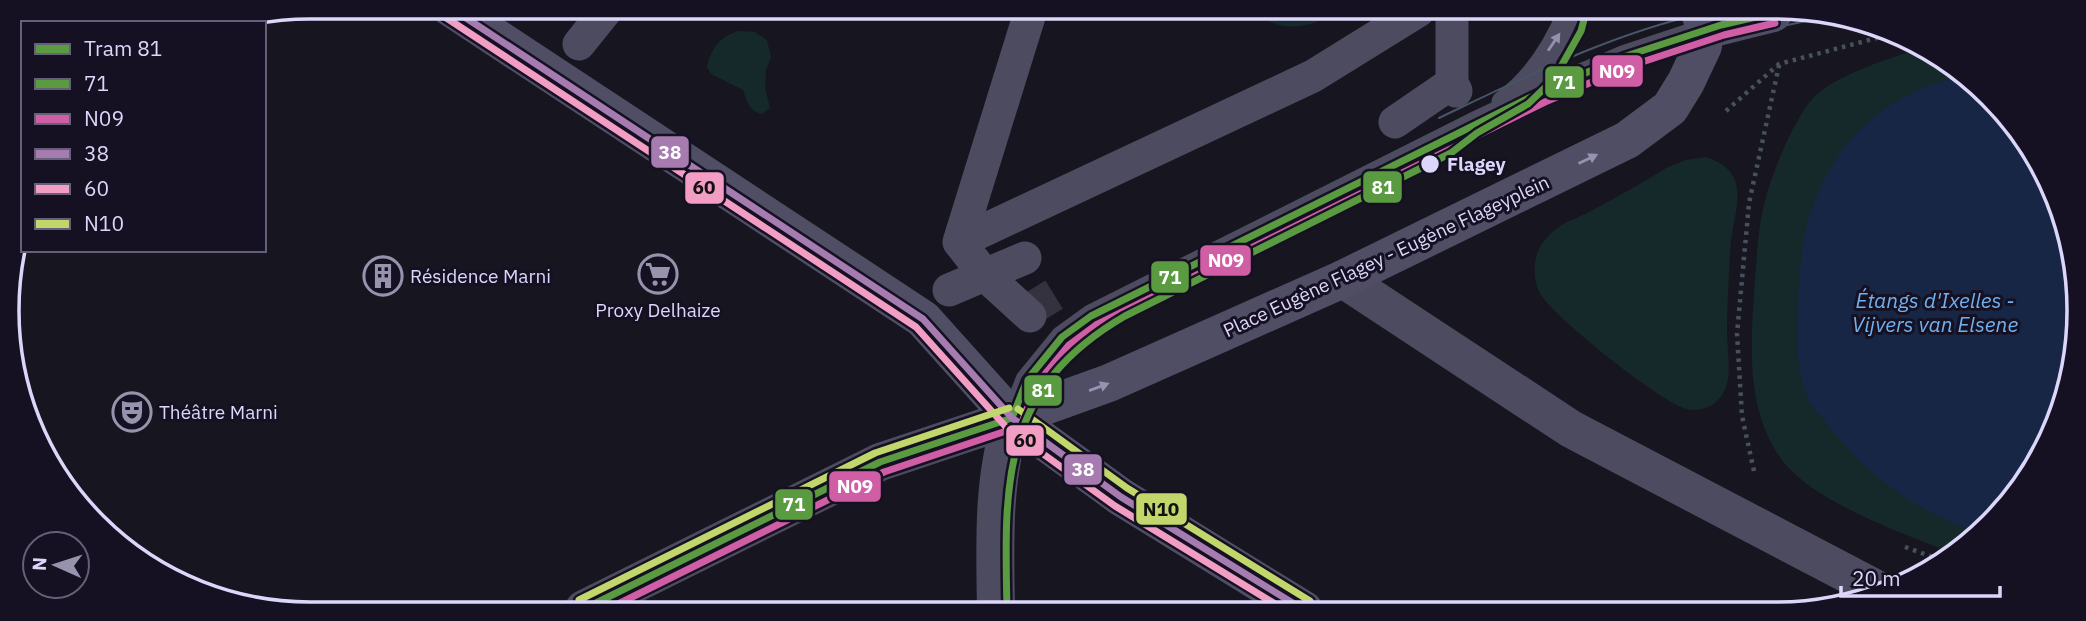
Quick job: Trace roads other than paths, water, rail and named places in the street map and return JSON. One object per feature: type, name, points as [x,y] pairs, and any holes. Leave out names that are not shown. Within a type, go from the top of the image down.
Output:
[{"type":"main road","points":[[468,19],[923,318],[1012,418],[1121,497],[1291,602]]},
{"type":"main road","points":[[1703,21],[1720,19]]},
{"type":"main road","name":"Place Eugène Flagey - Eugène Flageyplein","points":[[1012,418],[1109,383],[1343,279],[1634,135],[1670,108],[1686,82],[1703,46],[1703,21]]},
{"type":"street","points":[[579,44],[599,19]]},
{"type":"street","points":[[959,242],[1028,19]]},
{"type":"street","points":[[959,242],[1313,76],[1405,19]]},
{"type":"street","points":[[1395,122],[1454,87],[1452,19]]},
{"type":"street","points":[[959,242],[985,275],[1030,316]]},
{"type":"street","points":[[949,289],[1026,258]]},
{"type":"street","points":[[1343,279],[1571,429],[1870,586]]},
{"type":"street","points":[[598,602],[880,462],[1012,418]]},
{"type":"street","points":[[996,602],[997,495],[1002,448],[1012,418]]},
{"type":"lane","points":[[1473,124],[1522,88],[1560,34],[1566,19]]},
{"type":"lane","points":[[1012,418],[1027,380],[1062,337],[1091,316],[1473,124],[1703,21]]},
{"type":"water","name":"Étangs d'Ixelles - Vijvers van Elsene","points":[[1953,79],[1968,92],[2007,133],[2028,165],[2045,199],[2057,235],[2066,291],[2064,349],[2057,386],[2045,422],[2028,456],[2007,488],[1968,528],[1935,515],[1915,503],[1859,460],[1814,409],[1804,389],[1799,366],[1799,282],[1802,254],[1810,213],[1826,176],[1855,135],[1872,118],[1913,92]]},
{"type":"tunnel","points":[[1026,312],[1068,286]]},
{"type":"tram line","name":"81","points":[[1007,602],[1010,479],[1018,442],[1032,407],[1054,374],[1084,344],[1125,316],[1451,153],[1477,133],[1528,104],[1554,79],[1581,31],[1584,19]]},
{"type":"tram line","points":[[1439,118],[1604,44],[1681,19]]},
{"type":"tram line","points":[[1451,153],[1604,81],[1705,46],[1807,21]]},
{"type":"place","name":"Flagey","points":[[1430,164]]},
{"type":"place","name":"Proxy Delhaize","points":[[658,274]]},
{"type":"place","name":"Résidence Marni","points":[[383,276]]},
{"type":"place","name":"Théâtre Marni","points":[[132,412]]}]
